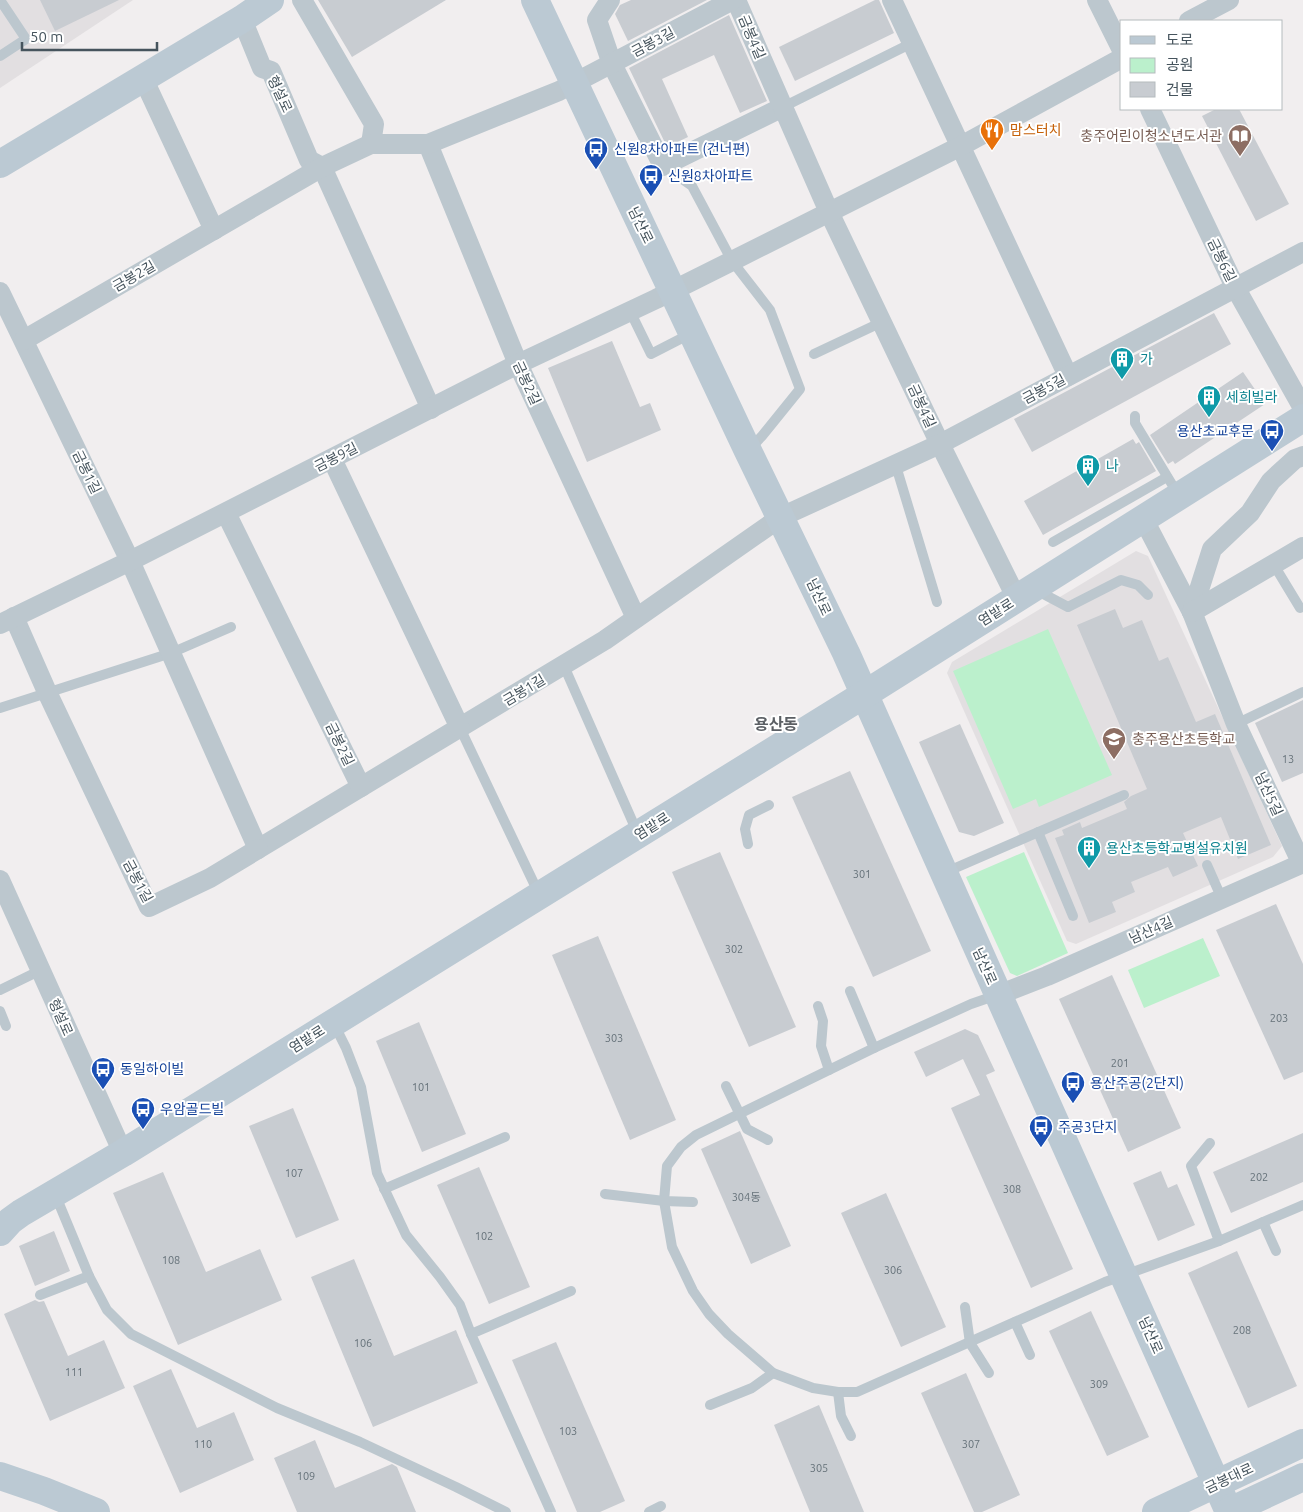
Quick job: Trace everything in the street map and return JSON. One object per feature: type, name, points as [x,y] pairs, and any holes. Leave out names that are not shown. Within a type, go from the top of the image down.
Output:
[{"type":"street","points":[[0,164],[242,19],[270,0]]},
{"type":"street","points":[[302,0],[374,124],[371,144]]},
{"type":"street","name":"남산로","points":[[535,0],[865,694],[1229,1512]]},
{"type":"street","points":[[610,0],[597,20],[612,64],[662,166],[783,107]]},
{"type":"street","name":"금봉3길","points":[[574,84],[735,0]]},
{"type":"street","name":"금봉4길","points":[[735,0],[829,212],[940,444],[1025,594]]},
{"type":"street","points":[[892,0],[1068,376]]},
{"type":"street","points":[[1097,0],[1120,46]]},
{"type":"street","points":[[1192,20],[1228,0]]},
{"type":"street","name":"형설로","points":[[242,19],[262,68],[271,71],[309,160],[322,167]]},
{"type":"street","points":[[673,291],[961,146],[1120,59]]},
{"type":"street","points":[[143,78],[214,230]]},
{"type":"street","name":"금봉2길","points":[[24,340],[322,167],[371,144],[428,144],[574,84]]},
{"type":"street","name":"금봉6길","points":[[1150,110],[1235,287],[1303,408]]},
{"type":"street","name":"금봉2길","points":[[428,144],[518,364],[636,618]]},
{"type":"street","points":[[322,167],[431,409]]},
{"type":"street","name":"금봉5길","points":[[781,517],[896,466],[940,444],[1303,252]]},
{"type":"street","name":"금봉9길","points":[[7,621],[130,561],[518,364],[673,291]]},
{"type":"street","name":"금봉1길","points":[[0,292],[130,561],[258,849]]},
{"type":"street","name":"염밭로","points":[[0,1232],[15,1217],[334,1023],[1144,520],[1173,487],[1303,418]]},
{"type":"street","points":[[1192,612],[1212,550],[1250,513],[1271,481],[1295,459],[1303,456]]},
{"type":"street","points":[[332,459],[460,728]]},
{"type":"street","name":"금봉2길","points":[[226,512],[361,787]]},
{"type":"street","name":"금봉1길","points":[[7,621],[47,692],[150,907],[210,878],[564,666],[781,517]]},
{"type":"street","name":"남산5길","points":[[1144,520],[1192,612],[1236,724],[1303,864]]},
{"type":"street","points":[[1192,612],[1303,547]]},
{"type":"street","name":"남산4길","points":[[998,995],[1047,976],[1303,864]]},
{"type":"street","name":"형설로","points":[[0,880],[123,1153]]},
{"type":"street","name":"금봉대로","points":[[1156,1512],[1303,1443]]},
{"type":"street","points":[[0,1476],[96,1512]]},
{"type":"street","points":[[1229,1512],[1303,1477]]},
{"type":"lane","points":[[0,0],[26,39],[0,56]]},
{"type":"lane","points":[[783,107],[912,44]]},
{"type":"lane","points":[[662,166],[692,186],[732,261],[770,310],[800,388],[748,451]]},
{"type":"lane","points":[[630,311],[651,354],[694,333]]},
{"type":"lane","points":[[814,354],[882,322]]},
{"type":"lane","points":[[1053,542],[1173,487],[1135,423],[1135,416]]},
{"type":"lane","points":[[896,466],[937,602]]},
{"type":"lane","points":[[1274,565],[1300,608]]},
{"type":"lane","points":[[1025,594],[1068,606],[1121,580],[1138,585],[1148,594]]},
{"type":"lane","points":[[0,708],[171,654],[231,628]]},
{"type":"lane","points":[[564,666],[638,835]]},
{"type":"lane","points":[[1236,724],[1303,692]]},
{"type":"lane","points":[[460,728],[540,895]]},
{"type":"lane","points":[[944,873],[1124,795]]},
{"type":"lane","points":[[748,844],[745,829],[748,815],[769,805]]},
{"type":"lane","points":[[1038,832],[1073,916]]},
{"type":"lane","points":[[1207,865],[1222,899]]},
{"type":"lane","points":[[0,990],[41,970]]},
{"type":"lane","points":[[850,991],[874,1048]]},
{"type":"lane","points":[[998,995],[971,1004],[874,1048],[696,1135],[682,1147],[667,1166],[664,1201],[672,1247],[693,1291],[728,1334],[773,1373],[813,1388],[838,1392],[857,1392],[1105,1282],[1302,1209]]},
{"type":"lane","points":[[818,1006],[822,1021],[821,1046],[829,1070]]},
{"type":"lane","points":[[0,1011],[6,1026]]},
{"type":"lane","points":[[334,1023],[361,1087],[377,1172],[384,1189],[406,1235],[460,1305],[471,1334],[551,1512]]},
{"type":"lane","points":[[726,1086],[747,1129],[768,1140]]},
{"type":"lane","points":[[384,1189],[505,1137]]},
{"type":"lane","points":[[1210,1143],[1191,1166],[1219,1241]]},
{"type":"lane","points":[[55,1193],[89,1276],[108,1310],[131,1334],[277,1408],[360,1442],[456,1486],[506,1512]]},
{"type":"lane","points":[[605,1194],[664,1201],[693,1202]]},
{"type":"lane","points":[[1263,1222],[1276,1250]]},
{"type":"lane","points":[[40,1295],[89,1276]]},
{"type":"lane","points":[[471,1334],[571,1291]]},
{"type":"lane","points":[[965,1307],[970,1342],[989,1373]]},
{"type":"lane","points":[[1015,1322],[1030,1355]]},
{"type":"lane","points":[[710,1405],[752,1388],[773,1373]]},
{"type":"lane","points":[[838,1392],[841,1416],[851,1436]]},
{"type":"lane","points":[[649,1512],[661,1506]]},
{"type":"shaded area","points":[[0,0],[133,0],[0,88]]},
{"type":"shaded area","name":"충주용산초등학교","points":[[1136,551],[1148,556],[1282,846],[1273,857],[1076,944],[1067,941],[947,673],[952,662]]},
{"type":"green space","points":[[1048,629],[1112,775],[1039,807],[1036,799],[1013,809],[953,671]]},
{"type":"green space","points":[[1024,852],[1068,953],[1017,976],[1010,973],[966,877]]},
{"type":"green space","points":[[1203,938],[1220,976],[1144,1008],[1128,970]]},
{"type":"building","points":[[40,0],[119,0],[55,31]]},
{"type":"building","points":[[318,0],[446,0],[352,57]]},
{"type":"building","points":[[631,0],[707,0],[628,41],[615,14],[620,5]]},
{"type":"building","points":[[875,0],[879,0],[894,33],[795,81],[779,47]]},
{"type":"building","points":[[729,15],[767,101],[740,113],[714,55],[662,79],[688,137],[667,147],[629,68]]},
{"type":"building","points":[[1214,110],[1240,110],[1289,204],[1256,221],[1202,116]]},
{"type":"building","name":"가","points":[[1214,313],[1231,344],[1032,452],[1014,419]]},
{"type":"building","points":[[612,341],[640,407],[650,403],[661,430],[587,462],[548,368]]},
{"type":"building","name":"세희빌라","points":[[1243,372],[1265,404],[1175,464],[1173,461],[1168,464],[1150,435]]},
{"type":"building","name":"나","points":[[1133,439],[1136,444],[1139,442],[1156,471],[1043,535],[1024,501]]},
{"type":"building","points":[[1115,609],[1123,628],[1142,620],[1159,661],[1168,657],[1196,722],[1215,714],[1271,845],[1238,859],[1221,817],[1183,833],[1198,866],[1173,877],[1168,867],[1131,882],[1135,892],[1112,902],[1116,912],[1089,923],[1055,838],[1064,835],[1062,830],[1080,822],[1082,828],[1127,809],[1124,802],[1131,796],[1147,789],[1077,625]]},
{"type":"building","points":[[1303,700],[1303,773],[1282,782],[1255,723]]},
{"type":"building","points":[[960,724],[1004,823],[974,836],[959,832],[919,742]]},
{"type":"building","points":[[850,771],[931,951],[873,977],[792,797]]},
{"type":"building","points":[[720,852],[796,1027],[749,1047],[672,872]]},
{"type":"building","points":[[1276,904],[1303,964],[1303,1072],[1284,1080],[1216,930]]},
{"type":"building","points":[[598,936],[676,1120],[630,1140],[552,955]]},
{"type":"building","points":[[1112,975],[1181,1128],[1128,1152],[1059,999]]},
{"type":"building","points":[[419,1022],[466,1134],[422,1152],[376,1041]]},
{"type":"building","points":[[965,1029],[978,1035],[995,1071],[986,1075],[1073,1269],[1031,1288],[951,1108],[980,1095],[963,1059],[926,1077],[914,1052]]},
{"type":"building","points":[[293,1108],[339,1220],[296,1238],[249,1126]]},
{"type":"building","points":[[740,1131],[791,1246],[751,1264],[701,1149]]},
{"type":"building","points":[[1303,1133],[1303,1182],[1231,1213],[1213,1172]]},
{"type":"building","points":[[479,1167],[530,1287],[489,1304],[437,1185]]},
{"type":"building","points":[[1161,1171],[1168,1188],[1177,1184],[1195,1225],[1158,1241],[1133,1183]]},
{"type":"building","points":[[163,1172],[206,1272],[260,1249],[282,1300],[178,1345],[113,1193]]},
{"type":"building","points":[[886,1193],[946,1327],[901,1347],[841,1213]]},
{"type":"building","points":[[54,1231],[70,1271],[35,1286],[19,1246]]},
{"type":"building","points":[[1237,1251],[1297,1386],[1248,1408],[1188,1273]]},
{"type":"building","points":[[354,1259],[394,1356],[456,1330],[478,1383],[373,1427],[311,1277]]},
{"type":"building","points":[[35,1300],[39,1302],[44,1301],[68,1356],[104,1340],[125,1388],[50,1421],[4,1314]]},
{"type":"building","points":[[1091,1311],[1149,1437],[1107,1456],[1049,1331]]},
{"type":"building","points":[[556,1342],[625,1501],[600,1512],[577,1512],[512,1360]]},
{"type":"building","points":[[171,1369],[197,1428],[234,1412],[254,1460],[180,1493],[133,1386]]},
{"type":"building","points":[[966,1373],[1020,1495],[982,1512],[974,1512],[921,1393]]},
{"type":"building","points":[[819,1405],[864,1512],[810,1512],[774,1425]]},
{"type":"building","points":[[315,1440],[335,1488],[392,1464],[397,1467],[416,1512],[297,1512],[274,1458]]},
{"type":"place","name":"맘스터치","points":[[992,151]]},
{"type":"place","name":"충주어린이청소년도서관","points":[[1240,157]]},
{"type":"place","name":"신원8차아파트 (건너편)","points":[[596,170]]},
{"type":"place","name":"신원8차아파트","points":[[651,197]]},
{"type":"place","name":"가","points":[[1122,380]]},
{"type":"place","name":"세희빌라","points":[[1209,418]]},
{"type":"place","name":"용산초교후문","points":[[1272,452]]},
{"type":"place","name":"나","points":[[1088,487]]},
{"type":"place","name":"충주용산초등학교","points":[[1114,760]]},
{"type":"place","name":"용산초등학교병설유치원","points":[[1089,869]]},
{"type":"place","name":"동일하이빌","points":[[103,1090]]},
{"type":"place","name":"용산주공(2단지)","points":[[1073,1104]]},
{"type":"place","name":"우암골드빌","points":[[143,1130]]},
{"type":"place","name":"주공3단지","points":[[1041,1148]]},
{"type":"district","name":"용산동","points":[[776,724]]}]
